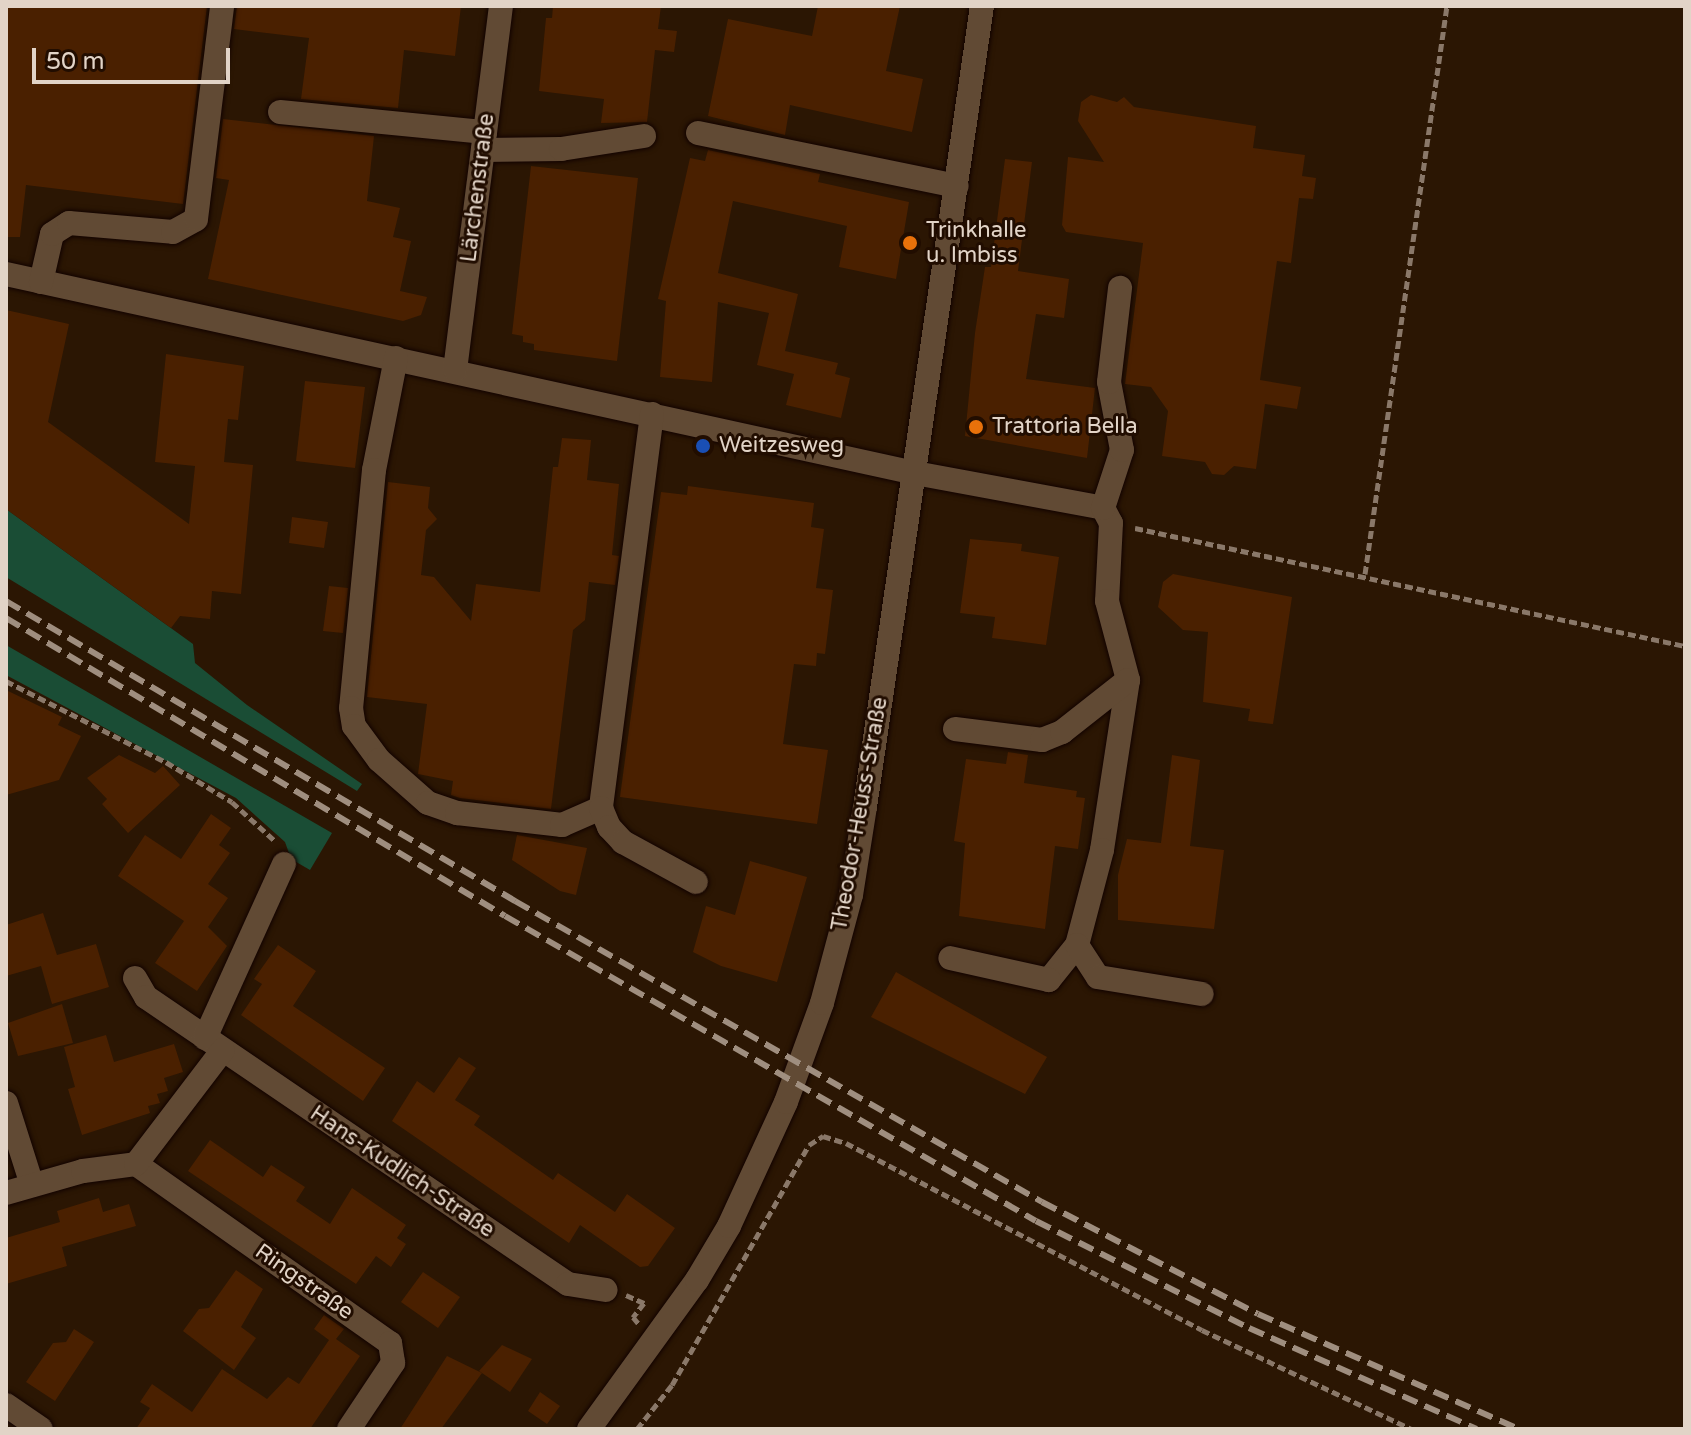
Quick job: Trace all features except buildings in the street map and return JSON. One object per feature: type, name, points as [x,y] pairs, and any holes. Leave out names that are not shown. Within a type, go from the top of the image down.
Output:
[{"type":"street","points":[[41,282],[52,234],[69,223],[173,232],[196,219],[222,6]]},
{"type":"street","name":"Lärchenstraße","points":[[455,370],[501,6]]},
{"type":"street","name":"Theodor-Heuss-Straße","points":[[589,1429],[697,1280],[729,1226],[786,1102],[822,1003],[851,895],[982,6]]},
{"type":"street","points":[[280,112],[561,149],[644,136]]},
{"type":"street","points":[[698,133],[957,186]]},
{"type":"street","points":[[6,274],[1107,515]]},
{"type":"street","points":[[950,958],[1049,980],[1077,945],[1102,850],[1128,680],[1107,601],[1107,515],[1122,450],[1109,382],[1120,288]]},
{"type":"street","points":[[396,358],[374,470],[351,708],[354,726],[379,760],[428,803],[457,813],[562,825],[601,808]]},
{"type":"street","points":[[652,414],[601,808],[623,842],[696,882]]},
{"type":"street","points":[[955,729],[1042,740],[1062,732],[1128,680]]},
{"type":"street","points":[[6,1193],[136,1164],[214,1044],[284,864]]},
{"type":"street","points":[[1077,945],[1098,977],[1202,994]]},
{"type":"street","name":"Hans-Kudlich-Straße","points":[[135,978],[146,997],[568,1284],[606,1290]]},
{"type":"street","points":[[6,1103],[32,1185]]},
{"type":"street","name":"Ringstraße","points":[[136,1164],[390,1343],[393,1363],[349,1429]]},
{"type":"street","points":[[6,1405],[41,1429]]},
{"type":"path","points":[[1365,574],[1447,6]]},
{"type":"path","points":[[1107,515],[1685,646]]},
{"type":"path","points":[[6,681],[166,762],[232,802],[283,849],[284,864]]},
{"type":"path","points":[[637,1429],[672,1385],[809,1145],[823,1136],[846,1143],[1202,1330],[1411,1429]]},
{"type":"path","points":[[606,1290],[644,1303],[633,1317],[640,1326]]},
{"type":"path","points":[[632,1338],[657,1300]]},
{"type":"green space","points":[[6,509],[193,644],[195,663],[247,705],[362,784],[357,791],[6,577]]},
{"type":"green space","points":[[6,645],[332,833],[310,870],[291,859],[285,842],[236,798],[6,675]]},
{"type":"railway","points":[[6,601],[515,901],[1042,1202],[1258,1314],[1519,1429]]},
{"type":"railway","points":[[6,618],[505,916],[1036,1221],[1249,1328],[1477,1429]]},
{"type":"place","name":"Trinkhalle u. Imbiss","points":[[910,243]]},
{"type":"place","name":"Trattoria Bella","points":[[976,427]]},
{"type":"place","name":"Weitzesweg","points":[[703,446]]}]
